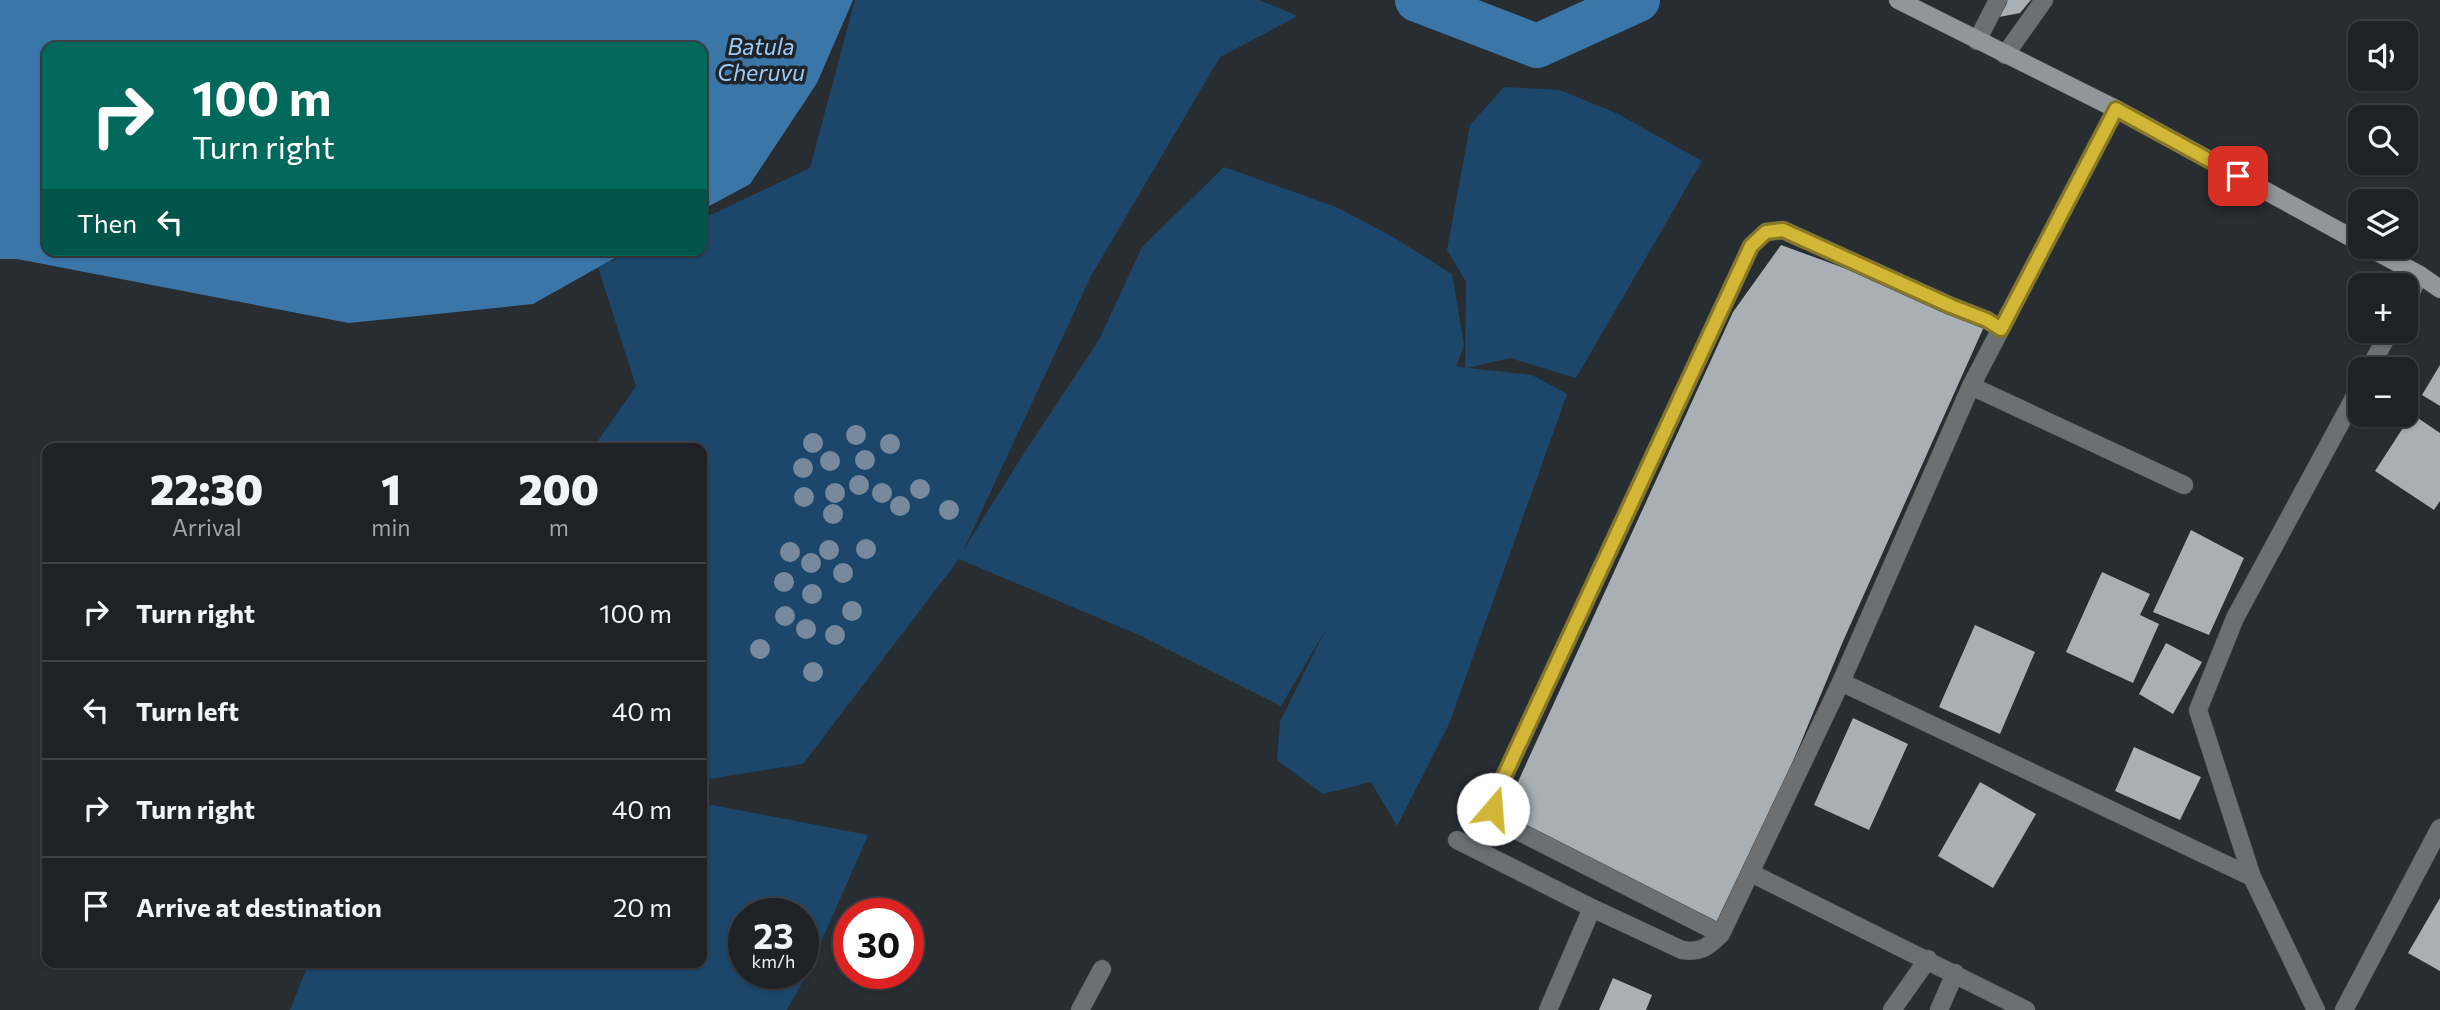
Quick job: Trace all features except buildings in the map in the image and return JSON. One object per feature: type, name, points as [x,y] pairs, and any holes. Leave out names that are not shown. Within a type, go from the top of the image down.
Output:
[{"type":"street","points":[[1898,0],[2116,109],[2348,236]]},
{"type":"street","points":[[1977,41],[1998,0]]},
{"type":"street","points":[[2005,55],[2044,0]]},
{"type":"street","points":[[1457,839],[1592,908],[1682,950],[1696,952],[1709,947],[1721,934],[1842,682],[1971,386],[2116,109]]},
{"type":"street","points":[[1721,934],[1500,822],[1493,809],[1495,796],[1751,246],[1758,239],[1766,232],[1783,230],[1987,320],[2001,329]]},
{"type":"street","points":[[2390,259],[2440,289]]},
{"type":"street","points":[[2418,279],[2420,275]]},
{"type":"street","points":[[1971,386],[2184,485]]},
{"type":"street","points":[[2316,1010],[2252,877],[2198,710],[2235,618],[2348,409]]},
{"type":"street","points":[[1842,682],[2252,877]]},
{"type":"street","points":[[2344,1010],[2440,828]]},
{"type":"street","points":[[1751,873],[2026,1010]]},
{"type":"street","points":[[1548,1010],[1592,908]]},
{"type":"street","points":[[1892,1010],[1928,960]]},
{"type":"street","points":[[1080,1010],[1102,969]]},
{"type":"street","points":[[1940,1010],[1955,973]]},
{"type":"shaded area","points":[[855,0],[1259,0],[1298,16],[1220,57],[1091,276],[963,551],[1099,340],[1142,247],[1224,167],[1336,207],[1393,237],[1452,274],[1464,346],[1456,366],[1465,368],[1466,282],[1447,250],[1470,125],[1504,87],[1560,90],[1618,114],[1702,161],[1576,378],[1510,358],[1468,368],[1532,375],[1567,394],[1449,724],[1397,826],[1371,782],[1323,794],[1277,760],[1280,722],[1326,629],[1281,706],[1139,635],[959,559],[803,764],[707,779],[707,443],[596,443],[636,386],[598,267],[622,256],[707,256],[707,217],[810,168]]},
{"type":"shaded area","points":[[707,804],[868,835],[840,898],[833,898],[833,915],[819,947],[819,898],[728,898],[728,989],[799,989],[787,1010],[290,1010],[307,968],[707,968]]},
{"type":"water","name":"Batula Cheruvu","points":[[0,0],[853,0],[817,83],[750,184],[707,207],[707,42],[42,42],[42,256],[618,256],[533,304],[349,323],[17,259],[0,259]]},
{"type":"waterway","points":[[1417,0],[1537,46],[1638,0]]},
{"type":"route","points":[[1493,809],[1495,796],[1751,246],[1766,232],[1783,230],[1987,320],[2001,329],[2116,109],[2238,176]]}]
